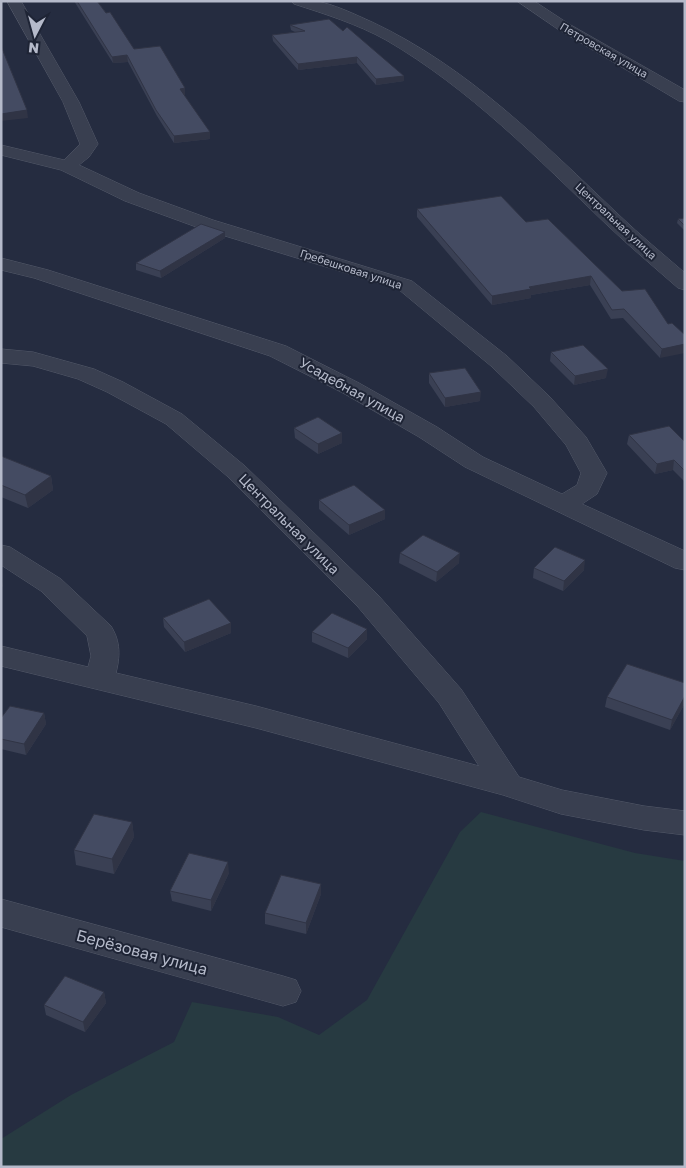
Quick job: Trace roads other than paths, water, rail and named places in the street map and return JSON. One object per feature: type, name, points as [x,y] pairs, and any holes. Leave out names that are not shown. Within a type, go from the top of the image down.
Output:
[{"type":"street","points":[[14,1],[71,102],[88,144],[83,153],[67,166]]},
{"type":"street","name":"Петровская улица","points":[[524,1],[564,27],[685,97]]},
{"type":"street","name":"Центральная улица","points":[[305,2],[349,17],[379,30],[417,51],[454,75],[549,157],[613,220],[685,284]]},
{"type":"street","name":"Гребешковая улица","points":[[1,150],[67,166],[132,197],[206,224],[405,285],[499,361],[542,402],[577,442],[594,473],[588,489],[564,504]]},
{"type":"street","name":"Усадебная улица","points":[[1,264],[41,274],[278,351],[351,388],[428,432],[474,462],[685,562]]},
{"type":"street","name":"Центральная улица","points":[[1,356],[33,359],[57,365],[86,374],[115,387],[174,419],[236,471],[368,601],[450,696],[508,785]]},
{"type":"street","points":[[1,553],[51,585],[101,633],[106,656],[100,679]]},
{"type":"street","points":[[1,656],[256,718],[508,785],[561,802],[644,818],[685,823]]},
{"type":"street","name":"Берёзовая улица","points":[[1,913],[283,991]]}]
